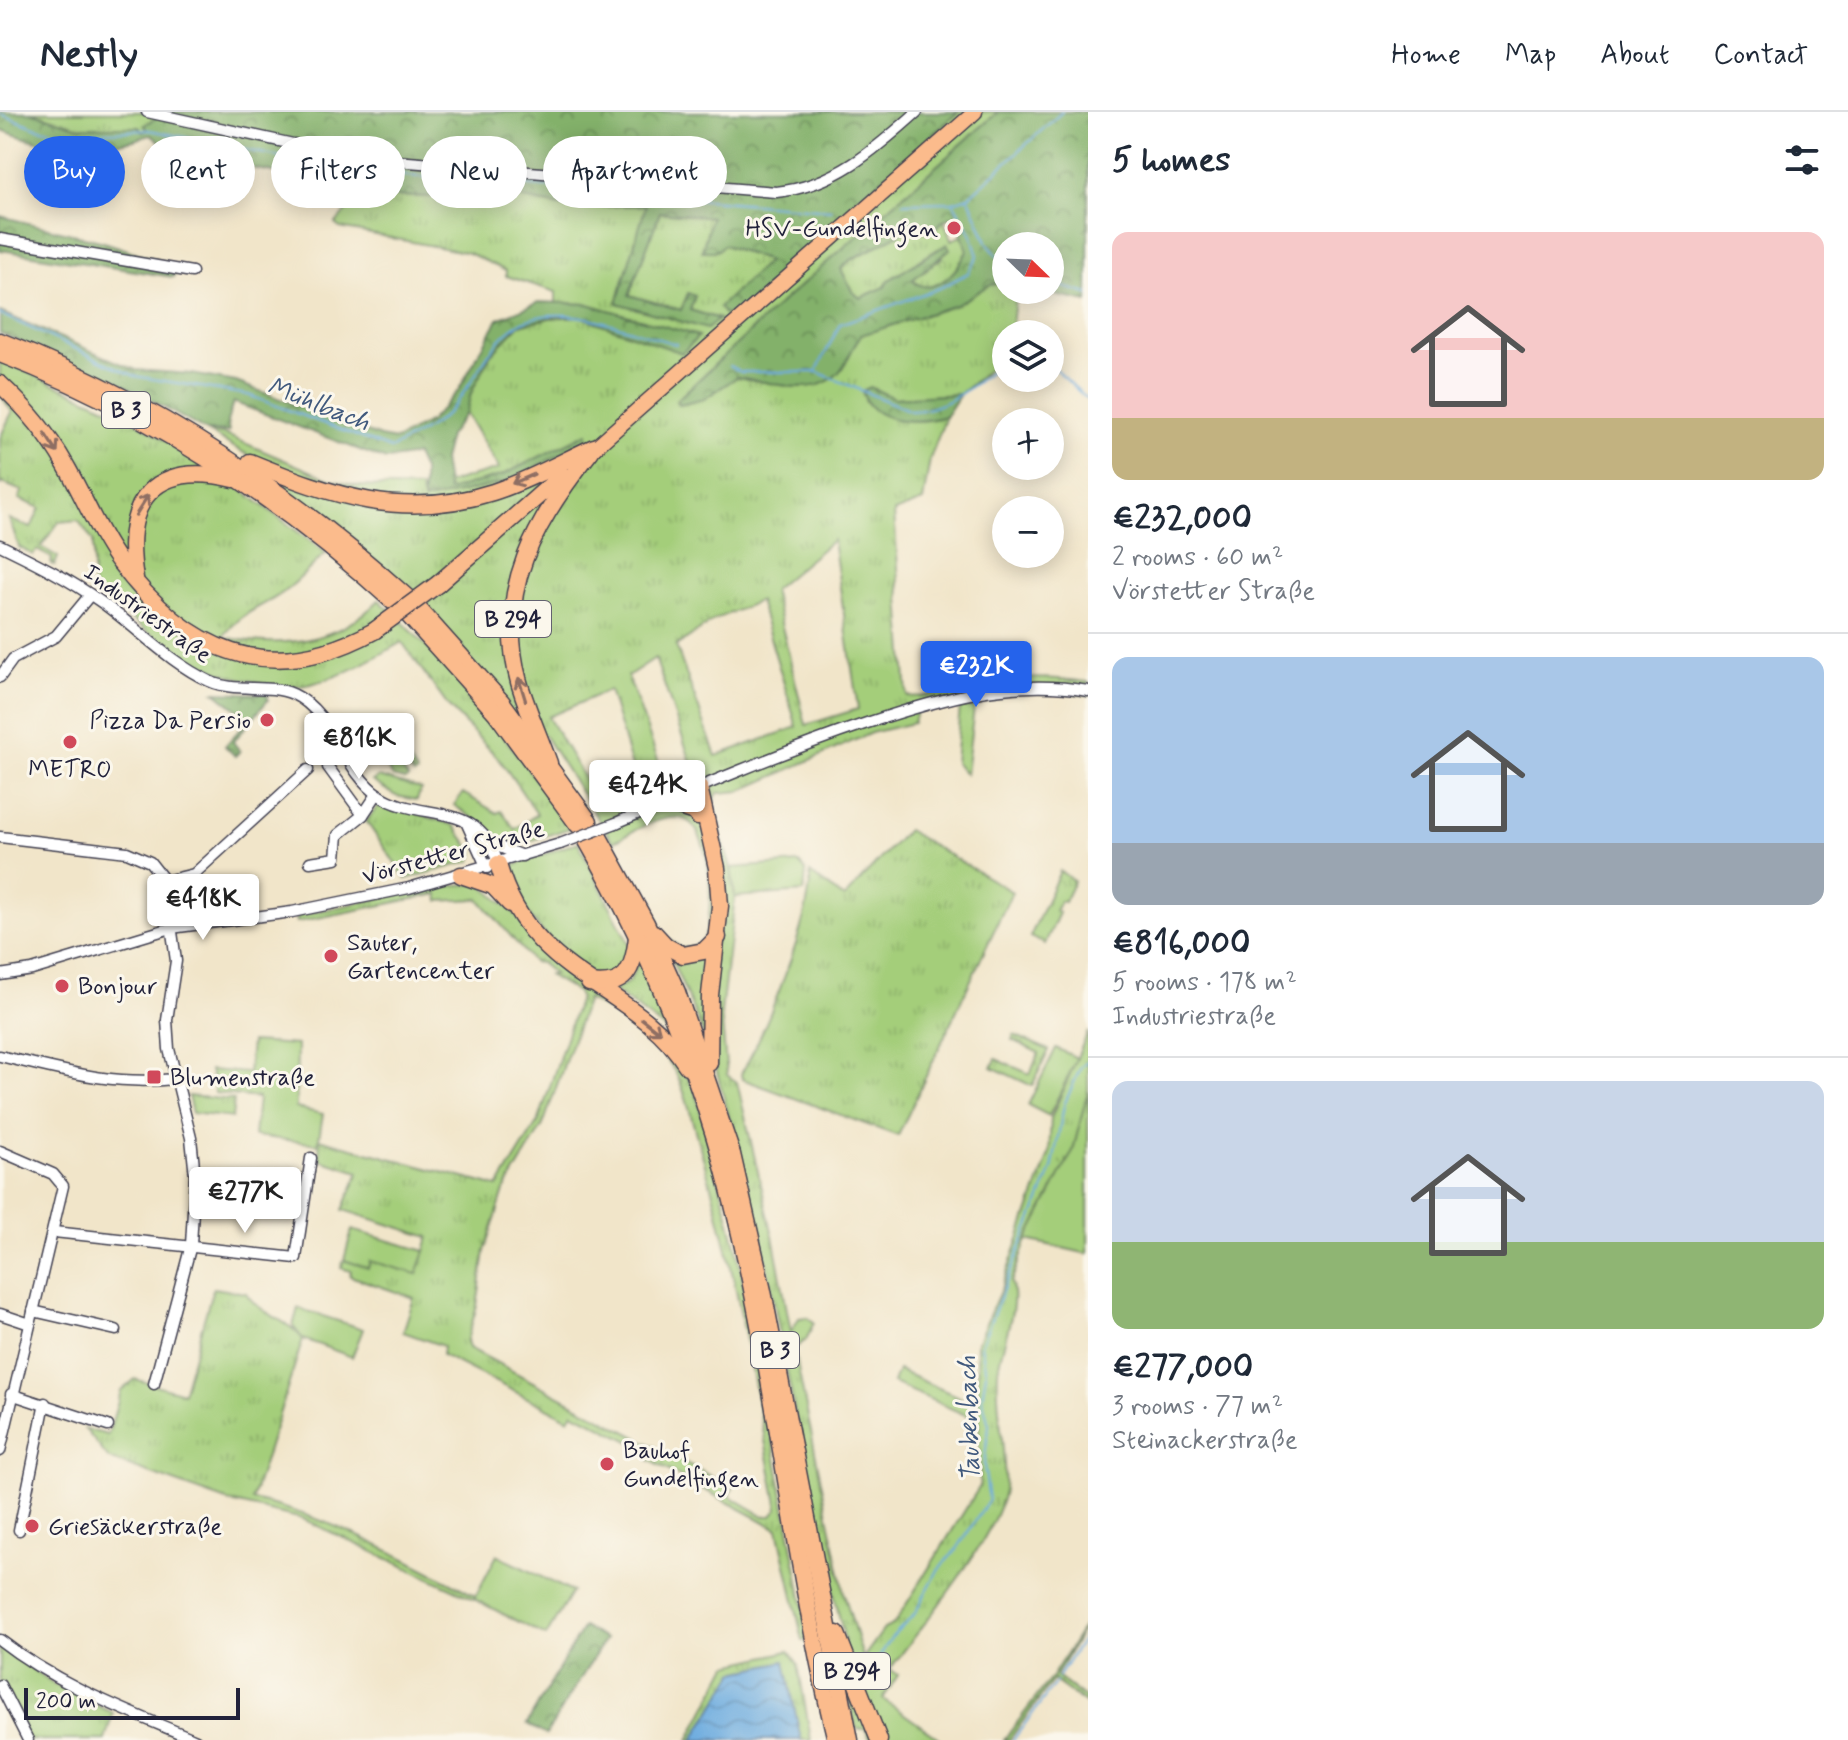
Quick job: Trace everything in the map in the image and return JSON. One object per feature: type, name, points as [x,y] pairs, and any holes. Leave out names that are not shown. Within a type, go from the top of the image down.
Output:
[{"type":"highway","name":"B 3","points":[[0,341],[116,392],[216,449],[313,516],[408,607],[482,678],[549,763],[583,823],[408,607],[244,482],[126,410],[0,354]]},
{"type":"highway","points":[[0,384],[40,426],[118,559],[136,580]]},
{"type":"highway","points":[[216,449],[337,496],[405,505],[453,502],[494,492],[594,447]]},
{"type":"highway","name":"B 294","points":[[136,580],[180,627],[214,647],[242,656],[279,660],[304,658],[345,645],[374,631],[438,584],[594,447]]},
{"type":"highway","name":"B 294","points":[[549,763],[515,661],[512,637],[516,585],[542,517],[594,447]]},
{"type":"highway","points":[[136,580],[130,540],[133,523],[144,499],[154,489],[171,478],[194,473],[244,482]]},
{"type":"highway","points":[[693,789],[699,819],[717,868],[720,906],[704,1080]]},
{"type":"highway","points":[[664,802],[699,819]]},
{"type":"highway","name":"B 3","points":[[593,839],[677,992],[749,1225],[850,1740]]},
{"type":"highway","points":[[493,866],[546,948],[667,1040],[704,1080]]},
{"type":"highway","points":[[493,866],[493,886]]},
{"type":"highway","points":[[461,875],[493,886],[518,909]]},
{"type":"highway","points":[[589,983],[615,984],[626,977],[633,964],[641,929],[683,955],[704,951],[718,937]]},
{"type":"highway","name":"B 3","points":[[704,1080],[736,1221],[836,1740]]},
{"type":"highway","name":"B 294","points":[[824,1603],[879,1740]]},
{"type":"main road","name":"B 294","points":[[594,447],[975,112]]},
{"type":"street","points":[[147,112],[293,144],[386,160],[776,192],[796,190],[828,179],[889,137],[917,112]]},
{"type":"street","points":[[0,239],[192,272]]},
{"type":"street","name":"Industriestraße","points":[[0,545],[57,573],[90,595],[163,655],[213,683],[293,694],[310,707],[377,794],[404,806],[452,814],[466,822],[489,842],[493,866]]},
{"type":"street","points":[[0,677],[13,659],[56,636],[90,595]]},
{"type":"street","name":"Vörstetter Straße","points":[[0,975],[32,970],[171,928],[292,912],[493,866],[616,823],[810,742],[941,700],[1004,687],[1042,685],[1088,691]]},
{"type":"street","points":[[328,767],[363,815]]},
{"type":"street","points":[[165,881],[194,874],[308,770]]},
{"type":"street","points":[[310,862],[336,858],[338,835],[363,815],[377,794]]},
{"type":"street","points":[[466,822],[493,866]]},
{"type":"street","points":[[0,837],[127,852],[150,862],[165,881],[176,961],[167,1024],[174,1079],[195,1164],[191,1245],[154,1384]]},
{"type":"street","points":[[489,842],[522,856]]},
{"type":"street","points":[[0,1056],[106,1081],[135,1083],[174,1079]]},
{"type":"street","points":[[0,1151],[60,1180],[63,1193],[11,1394],[1,1445]]},
{"type":"street","points":[[54,1232],[296,1258],[311,1158]]},
{"type":"street","points":[[33,1311],[116,1330]]},
{"type":"street","points":[[0,1314],[30,1324]]},
{"type":"street","points":[[11,1394],[108,1426]]},
{"type":"street","points":[[19,1530],[45,1403]]},
{"type":"street","points":[[0,1640],[40,1669],[196,1740]]},
{"type":"street","points":[[0,1685],[28,1740]]},
{"type":"green space","points":[[0,112],[30,112],[80,127],[139,127],[143,132],[148,130],[144,125],[159,116],[147,112],[958,112],[852,205],[855,212],[738,312],[725,315],[719,307],[768,261],[724,245],[717,251],[702,251],[711,217],[660,212],[629,295],[681,310],[688,293],[695,296],[690,310],[719,319],[707,329],[617,303],[645,208],[727,208],[727,136],[543,136],[543,203],[527,200],[527,136],[421,136],[421,197],[405,196],[405,136],[271,136],[271,172],[255,169],[255,136],[151,135],[125,142],[125,136],[24,137],[0,129]]},
{"type":"green space","points":[[30,112],[147,112],[160,115],[145,126],[148,130],[143,132],[80,127]]},
{"type":"green space","points":[[958,112],[998,112],[782,302],[677,400],[704,399],[737,377],[793,387],[821,384],[842,368],[860,335],[956,305],[989,285],[992,285],[992,304],[1014,304],[1013,320],[992,320],[992,367],[960,394],[894,398],[870,388],[865,402],[884,414],[904,420],[946,416],[930,459],[923,501],[894,512],[907,696],[931,695],[999,680],[1043,678],[1088,682],[1088,695],[1020,692],[961,700],[916,711],[913,723],[871,733],[741,791],[718,793],[711,804],[731,868],[735,897],[721,1013],[727,1075],[737,1082],[773,1236],[791,1332],[799,1318],[807,1317],[814,1322],[806,1340],[794,1349],[844,1593],[863,1658],[884,1629],[894,1624],[980,1486],[977,1343],[1002,1287],[1049,1154],[1051,1118],[1088,1032],[1088,1091],[1073,1151],[1027,1240],[1011,1282],[1012,1314],[998,1371],[1004,1459],[1004,1488],[999,1507],[974,1555],[890,1669],[898,1675],[883,1699],[941,1740],[871,1740],[865,1729],[856,1728],[835,1645],[845,1641],[810,1493],[762,1239],[717,1072],[715,1050],[707,1042],[660,933],[682,949],[702,943],[706,932],[709,876],[701,840],[694,827],[684,819],[667,818],[647,824],[613,842],[544,735],[533,734],[256,471],[251,457],[206,431],[226,435],[331,480],[358,486],[420,488],[423,500],[508,482],[587,434],[503,475],[448,492],[445,484],[499,469],[466,413],[471,393],[490,355],[519,325],[549,318],[579,316],[615,327],[698,337],[588,304],[556,303],[556,292],[506,276],[506,271],[469,253],[340,228],[335,224],[348,208],[405,208],[405,196],[421,197],[421,208],[527,208],[527,200],[543,203],[543,208],[646,208],[617,303],[707,329],[719,319],[690,310],[695,296],[688,294],[681,310],[629,295],[660,212],[712,217],[702,250],[724,245],[769,261],[851,205]],"holes":[[[833,540],[858,709],[806,725],[773,590]],[[759,601],[797,727],[716,756],[676,646],[716,619]],[[655,658],[692,765],[664,777],[628,676]],[[609,690],[638,787],[607,800],[594,795],[548,717]]]},
{"type":"green space","points":[[998,112],[1088,112],[1088,302],[1064,297],[1064,232],[992,232],[992,285],[956,305],[861,335],[842,368],[821,384],[793,387],[737,377],[704,399],[680,405],[677,400],[782,302]],"holes":[[[956,216],[967,251],[958,267],[936,284],[920,285],[912,280],[950,249],[947,244],[889,280],[885,287],[860,298],[852,291],[841,269],[849,261],[906,230],[931,232],[944,220]]]},
{"type":"green space","points":[[0,216],[104,242],[176,266],[174,277],[0,250]]},
{"type":"green space","points":[[944,220],[951,240],[964,235],[967,251],[958,267],[944,280],[928,287],[912,280],[943,257],[938,249],[889,280],[885,287],[860,298],[852,291],[841,269],[849,261],[906,230],[931,232]]},
{"type":"green space","points":[[539,302],[588,304],[699,336],[682,353],[579,316],[549,318],[519,325],[490,355],[471,393],[466,413],[449,436],[443,460],[448,491],[503,475],[587,433],[587,440],[508,482],[423,501],[423,470],[416,455],[386,460],[233,402],[227,422],[229,432],[206,431],[128,387],[0,333],[0,312],[136,370],[192,374],[236,382],[380,437],[396,440],[430,421],[458,391],[498,319]]},
{"type":"green space","points":[[0,360],[129,417],[234,484],[326,553],[287,589],[245,615],[223,637],[266,642],[307,640],[345,626],[379,600],[432,652],[481,708],[570,828],[533,840],[505,841],[454,805],[463,793],[497,813],[501,811],[515,829],[537,814],[500,760],[448,706],[402,642],[350,670],[309,684],[285,687],[233,676],[170,647],[93,589],[93,541],[78,520],[59,522],[41,547],[58,557],[55,565],[51,564],[52,558],[37,550],[33,555],[19,547],[9,519],[31,528],[40,508],[19,499],[22,491],[2,483],[0,485],[0,438],[12,412],[0,394]]},
{"type":"green space","points":[[870,387],[894,398],[960,394],[946,416],[909,421],[885,416],[875,410],[862,391]]},
{"type":"green space","points":[[215,692],[267,694],[268,700],[233,742],[240,751],[235,756],[225,746],[249,719]]},
{"type":"green space","points":[[960,706],[974,708],[966,774],[955,763]]},
{"type":"green space","points":[[403,750],[417,773],[414,775],[401,759],[397,763],[408,778],[405,780],[393,777],[388,770]]},
{"type":"green space","points":[[379,777],[421,789],[417,800],[396,796],[372,781]]},
{"type":"green space","points":[[381,803],[454,825],[474,853],[472,861],[406,879],[366,821]]},
{"type":"green space","points":[[907,830],[1012,892],[898,1136],[742,1079],[741,1074],[774,1004],[796,945],[809,892],[810,873],[844,898]]},
{"type":"green space","points":[[578,842],[630,946],[626,974],[589,978],[530,917],[514,887],[509,871],[514,865]]},
{"type":"green space","points":[[799,863],[806,871],[804,892],[735,897],[731,868]]},
{"type":"green space","points":[[1060,871],[1074,881],[1064,902],[1060,901],[1055,911],[1059,913],[1045,944],[1030,937]]},
{"type":"green space","points":[[438,886],[483,886],[672,1051],[695,1090],[737,1249],[810,1641],[803,1641],[778,1529],[649,1460],[653,1453],[573,1412],[569,1419],[442,1355],[443,1346],[403,1332],[414,1298],[350,1276],[351,1271],[341,1268],[344,1260],[368,1267],[370,1261],[425,1251],[429,1237],[343,1210],[359,1172],[320,1160],[319,1139],[498,1187],[539,1120],[579,998],[577,992],[548,975],[554,974],[541,963],[533,962],[479,899],[439,901],[438,894],[297,922],[296,916]],"holes":[[[587,999],[651,1041],[679,1079],[711,1186],[743,1324],[778,1509],[772,1516],[764,1516],[730,1496],[733,1488],[469,1348],[467,1340],[477,1306],[485,1251],[504,1191],[543,1125]]]},
{"type":"green space","points":[[640,958],[677,1038],[613,990],[629,982]]},
{"type":"green space","points":[[1014,1035],[1049,1050],[1032,1086],[992,1067],[996,1059],[1030,1074],[1039,1053],[1012,1040]]},
{"type":"green space","points":[[251,1042],[297,1045],[296,1108],[323,1114],[318,1144],[254,1136],[258,1098],[215,1093],[210,1070],[248,1073]]},
{"type":"green space","points":[[1056,1048],[1077,1058],[1049,1116],[1028,1105]]},
{"type":"green space","points":[[1088,1091],[1088,1254],[1027,1240],[1073,1151]]},
{"type":"green space","points":[[188,1096],[234,1100],[232,1118],[192,1113]]},
{"type":"green space","points":[[352,1230],[425,1251],[417,1274],[370,1261],[368,1268],[344,1260]]},
{"type":"green space","points":[[213,1288],[246,1293],[258,1307],[289,1326],[303,1339],[252,1500],[311,1517],[367,1540],[476,1596],[474,1599],[303,1519],[230,1502],[109,1459],[85,1429],[108,1435],[121,1391],[135,1379],[183,1393]]},
{"type":"green space","points":[[298,1308],[363,1329],[352,1357],[303,1339],[293,1326]]},
{"type":"green space","points":[[898,1370],[979,1406],[979,1421],[893,1383]]},
{"type":"green space","points":[[497,1555],[572,1592],[546,1636],[474,1599]]},
{"type":"green space","points":[[1088,1619],[1056,1676],[1088,1700],[1088,1705],[1053,1680],[1009,1740],[1004,1740],[1051,1678]]},
{"type":"green space","points":[[583,1627],[605,1639],[546,1735],[527,1724]]},
{"type":"green space","points":[[0,1645],[51,1683],[113,1713],[105,1740],[24,1740],[0,1696]]},
{"type":"green space","points":[[789,1651],[798,1664],[811,1740],[689,1740],[728,1665]]},
{"type":"water","points":[[785,1661],[801,1740],[693,1740],[735,1672]]},
{"type":"waterway","points":[[903,203],[953,202],[968,197],[1062,112]]},
{"type":"waterway","points":[[0,114],[37,128],[68,134],[150,130],[347,171],[831,210]]},
{"type":"waterway","name":"Mühlbach","points":[[969,198],[992,249]]},
{"type":"waterway","name":"Mühlbach","points":[[729,366],[741,372],[816,372],[840,324],[942,287],[968,273],[978,256],[971,233],[953,202]]},
{"type":"waterway","name":"Mühlbach","points":[[1064,287],[1088,294]]},
{"type":"waterway","name":"Mühlbach","points":[[0,314],[135,376],[248,395],[391,449],[446,414],[499,341],[513,328],[529,320],[549,315],[575,316],[613,324],[676,344]]},
{"type":"waterway","points":[[817,372],[911,411],[937,406],[992,372]]},
{"type":"waterway","points":[[1064,377],[1088,400]]},
{"type":"waterway","name":"Taubenbach","points":[[875,1664],[891,1638],[914,1615],[938,1570],[957,1549],[989,1500],[984,1465],[989,1425],[982,1398],[986,1373],[981,1345],[1052,1169],[1064,1105],[1081,1067],[1088,1061]]},
{"type":"waterway","points":[[1058,1678],[1088,1630]]},
{"type":"waterway","points":[[1013,1740],[1056,1682]]},
{"type":"place","name":"HSV-Gundelfingen","points":[[954,228]]},
{"type":"place","name":"Pizza Da Persio","points":[[267,720]]},
{"type":"place","name":"METRO","points":[[70,742]]},
{"type":"place","name":"Sauter, Gartencenter","points":[[331,956]]},
{"type":"place","name":"Bonjour","points":[[62,986]]},
{"type":"place","name":"Blumenstraße","points":[[154,1077]]},
{"type":"place","name":"Bauhof Gundelfingen","points":[[607,1464]]},
{"type":"place","name":"Griesäckerstraße","points":[[32,1526]]}]
